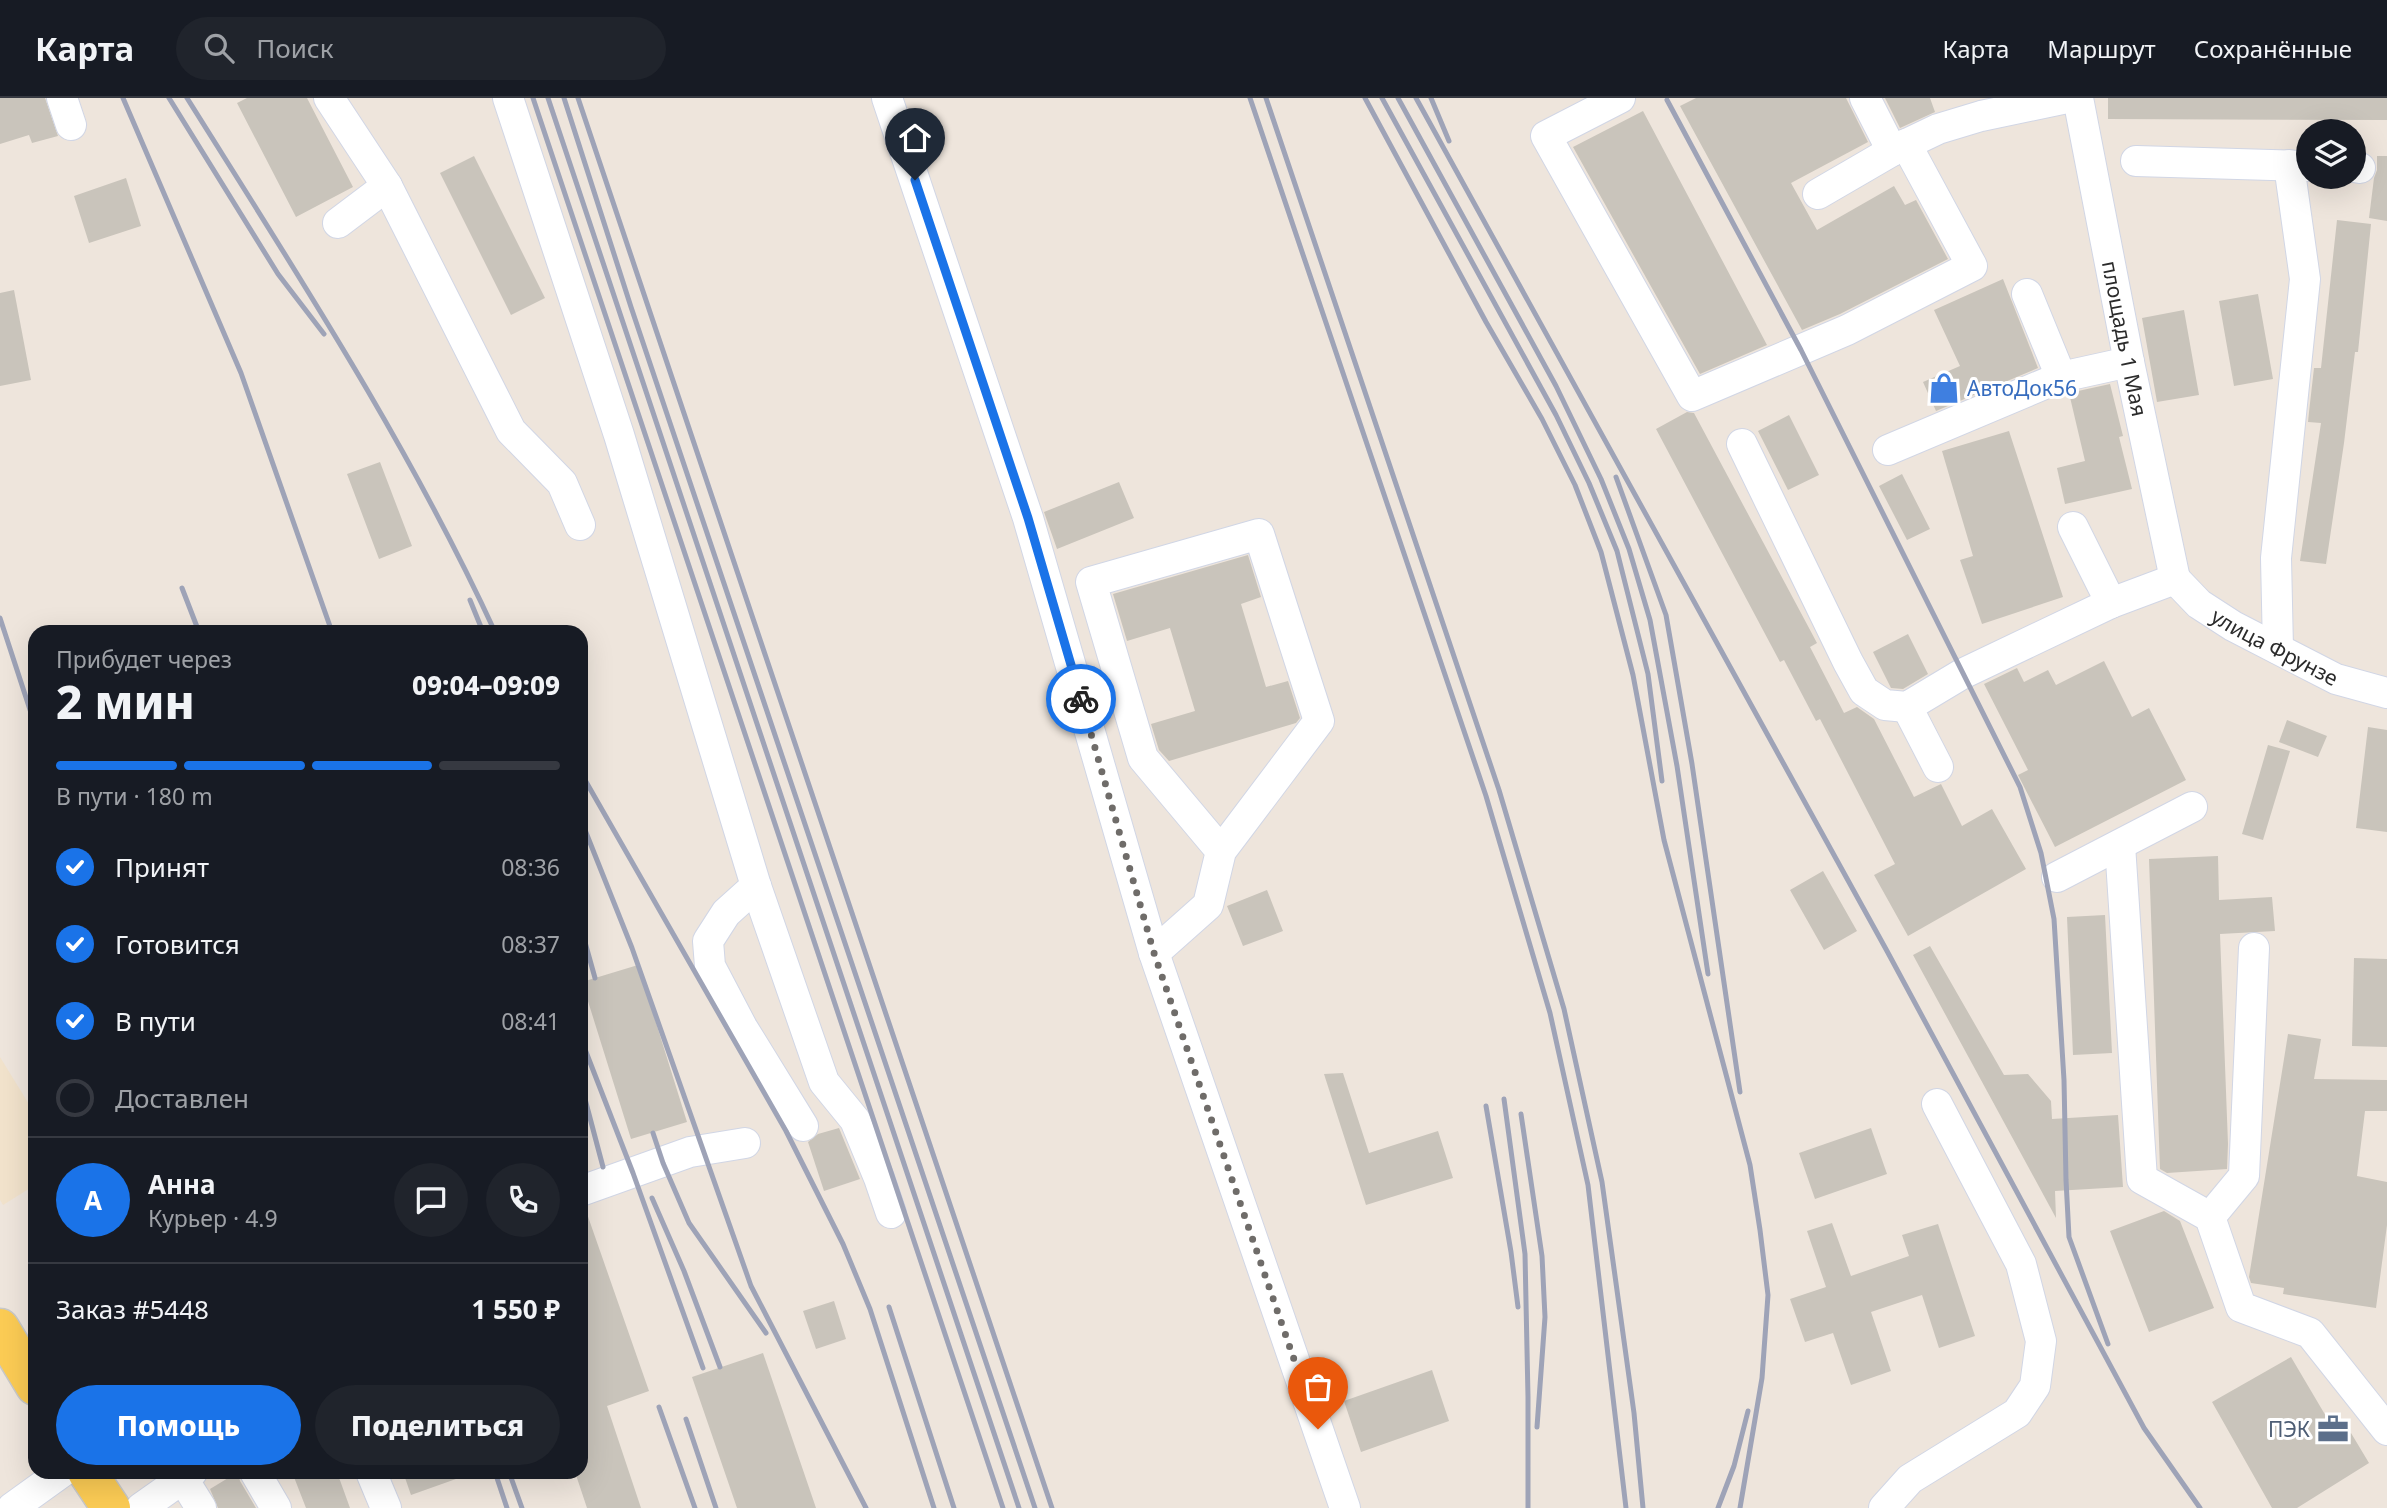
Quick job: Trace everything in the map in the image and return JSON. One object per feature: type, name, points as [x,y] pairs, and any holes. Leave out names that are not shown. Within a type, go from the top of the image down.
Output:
[{"type":"main road","points":[[0,1328],[28,1374]]},
{"type":"main road","points":[[92,1479],[111,1508]]},
{"type":"street","points":[[329,98],[387,186],[511,431],[562,483],[580,525]]},
{"type":"street","points":[[508,98],[619,435],[756,886],[824,1082],[855,1120],[891,1213]]},
{"type":"street","points":[[887,98],[1028,518],[1154,953],[1345,1508]]},
{"type":"street","points":[[1620,98],[1546,136],[1692,396],[1847,330],[1972,266],[1865,98]]},
{"type":"street","points":[[1818,194],[1938,129],[1980,116],[2067,98]]},
{"type":"street","name":"площадь 1 Мая","points":[[2078,98],[2129,362],[2175,579]]},
{"type":"street","points":[[2136,161],[2296,165]]},
{"type":"street","points":[[338,223],[387,186]]},
{"type":"street","points":[[2278,649],[2276,558],[2305,279],[2300,189]]},
{"type":"street","points":[[2027,294],[2061,377]]},
{"type":"street","points":[[1888,450],[2061,377],[2129,362]]},
{"type":"street","points":[[1742,444],[1848,662],[1864,691],[1885,705],[1908,707],[1962,674],[2111,603],[2175,579]]},
{"type":"street","points":[[2073,527],[2111,603]]},
{"type":"street","points":[[1154,953],[1208,905],[1221,851],[1319,721],[1259,534],[1091,582],[1143,758],[1221,851]]},
{"type":"street","name":"улица Фрунзе","points":[[2175,579],[2199,604],[2232,626],[2336,679],[2387,693]]},
{"type":"street","points":[[1908,707],[1938,767]]},
{"type":"street","points":[[2057,877],[2192,807]]},
{"type":"street","points":[[2120,845],[2142,1179],[2210,1217],[2241,1307],[2310,1333],[2387,1430]]},
{"type":"street","points":[[756,886],[726,913],[708,941],[710,966],[742,1027],[803,1126]]},
{"type":"street","points":[[2210,1217],[2244,1176],[2254,948]]},
{"type":"street","points":[[1884,1508],[1910,1479],[2017,1413],[2035,1385],[2042,1341],[2021,1264],[1937,1104]]},
{"type":"street","points":[[588,1188],[690,1152],[745,1143]]},
{"type":"street","points":[[12,1508],[52,1479]]},
{"type":"street","points":[[141,1508],[182,1479]]},
{"type":"street","points":[[190,1479],[201,1508]]},
{"type":"street","points":[[259,1479],[276,1508]]},
{"type":"street","points":[[374,1479],[386,1508]]},
{"type":"shaded area","points":[[0,1057],[28,1103],[28,1189],[3,1205],[0,1200]]},
{"type":"building","points":[[0,98],[45,98],[58,136],[32,143],[29,135],[0,144]]},
{"type":"building","points":[[247,98],[307,98],[353,187],[296,217],[237,103]]},
{"type":"building","points":[[1696,98],[1846,98],[1868,142],[1791,183],[1817,230],[1894,186],[1905,205],[1916,200],[1948,259],[1840,314],[1802,330],[1680,106]]},
{"type":"building","points":[[1885,98],[1930,98],[1935,112],[1900,128]]},
{"type":"building","points":[[2108,98],[2387,98],[2387,120],[2108,119]]},
{"type":"building","points":[[1643,111],[1767,345],[1700,374],[1573,147]]},
{"type":"building","points":[[474,156],[545,298],[511,315],[440,173]]},
{"type":"building","points":[[2377,156],[2387,156],[2387,221],[2369,218]]},
{"type":"building","points":[[126,178],[141,226],[89,243],[74,196]]},
{"type":"building","points":[[2337,220],[2371,224],[2358,352],[2355,352],[2326,564],[2300,561],[2321,423],[2308,422],[2309,412],[2314,368],[2321,368]]},
{"type":"building","points":[[2003,279],[2038,368],[1936,411],[1923,382],[1960,366],[1934,310]]},
{"type":"building","points":[[14,290],[31,380],[0,386],[0,293]]},
{"type":"building","points":[[2258,294],[2273,379],[2234,386],[2219,301]]},
{"type":"building","points":[[2184,310],[2199,395],[2157,402],[2142,318]]},
{"type":"building","points":[[2110,384],[2132,489],[2065,504],[2057,468],[2085,461],[2069,393]]},
{"type":"building","points":[[1687,412],[1694,413],[1817,643],[1810,647],[1844,713],[1857,707],[1874,719],[1914,797],[1941,784],[1962,826],[1992,809],[2026,869],[1908,936],[1874,875],[1895,864],[1820,719],[1816,721],[1784,660],[1780,662],[1656,429]]},
{"type":"building","points":[[1789,415],[1819,475],[1788,490],[1758,431]]},
{"type":"building","points":[[2009,431],[2063,597],[1982,624],[1960,560],[1973,556],[1942,451]]},
{"type":"building","points":[[380,462],[412,546],[379,559],[347,474]]},
{"type":"building","points":[[1902,474],[1930,529],[1907,540],[1879,486]]},
{"type":"building","points":[[1119,482],[1134,518],[1057,549],[1044,512]]},
{"type":"building","points":[[1248,555],[1261,597],[1241,604],[1266,687],[1288,681],[1300,718],[1296,723],[1169,761],[1159,750],[1151,724],[1195,711],[1170,628],[1127,641],[1113,594]]},
{"type":"building","points":[[1908,634],[1928,674],[1903,689],[1891,688],[1873,652]]},
{"type":"building","points":[[2104,661],[2132,717],[2149,708],[2186,780],[2055,847],[2018,775],[2028,770],[1984,684],[2017,668],[2024,682],[2048,670],[2056,685]]},
{"type":"building","points":[[2287,720],[2327,736],[2318,757],[2279,742]]},
{"type":"building","points":[[2368,727],[2387,730],[2387,832],[2356,828]]},
{"type":"building","points":[[2268,745],[2290,751],[2263,840],[2242,834]]},
{"type":"building","points":[[2218,856],[2219,900],[2272,897],[2275,931],[2220,934],[2227,1169],[2167,1173],[2160,1169],[2149,859]]},
{"type":"building","points":[[1823,871],[1857,931],[1824,950],[1790,890]]},
{"type":"building","points":[[1267,890],[1283,931],[1243,946],[1227,906]]},
{"type":"building","points":[[2105,915],[2112,1053],[2073,1055],[2067,917]]},
{"type":"building","points":[[1930,946],[2004,1075],[2028,1074],[2051,1101],[2052,1119],[2118,1115],[2123,1187],[2055,1191],[2056,1218],[1913,955]]},
{"type":"building","points":[[2354,958],[2387,959],[2387,1047],[2352,1046]]},
{"type":"building","points":[[638,965],[687,1122],[631,1139],[588,1001],[588,980]]},
{"type":"building","points":[[2288,1034],[2321,1039],[2314,1079],[2387,1080],[2387,1111],[2365,1111],[2357,1176],[2387,1182],[2387,1225],[2376,1308],[2283,1294],[2284,1288],[2251,1283],[2249,1277]]},
{"type":"building","points":[[1343,1073],[1369,1153],[1438,1131],[1453,1178],[1366,1205],[1324,1074]]},
{"type":"building","points":[[839,1128],[860,1179],[824,1191],[808,1142],[818,1134]]},
{"type":"building","points":[[1871,1128],[1887,1174],[1815,1199],[1799,1153]]},
{"type":"building","points":[[2164,1211],[2180,1221],[2214,1308],[2149,1332],[2110,1231]]},
{"type":"building","points":[[588,1217],[649,1391],[607,1406],[641,1508],[587,1508],[577,1479],[588,1479]]},
{"type":"building","points":[[1832,1223],[1851,1276],[1909,1256],[1902,1235],[1938,1224],[1975,1336],[1939,1348],[1922,1295],[1871,1312],[1891,1371],[1851,1385],[1833,1333],[1805,1342],[1790,1299],[1826,1287],[1807,1231]]},
{"type":"building","points":[[834,1301],[846,1339],[816,1349],[803,1311]]},
{"type":"building","points":[[763,1353],[816,1508],[737,1508],[692,1377]]},
{"type":"building","points":[[2291,1357],[2340,1440],[2351,1433],[2369,1463],[2297,1508],[2272,1508],[2212,1402]]},
{"type":"building","points":[[1432,1370],[1449,1421],[1361,1452],[1344,1401]]},
{"type":"building","points":[[226,1479],[240,1479],[256,1508],[218,1508],[210,1489]]},
{"type":"building","points":[[295,1479],[340,1479],[350,1508],[306,1508]]},
{"type":"building","points":[[405,1479],[456,1479],[411,1495]]},
{"type":"railway","points":[[123,98],[241,373],[330,625]]},
{"type":"railway","points":[[169,98],[278,274],[324,334]]},
{"type":"railway","points":[[187,98],[350,360],[426,494],[492,625]]},
{"type":"railway","points":[[533,98],[1003,1508]]},
{"type":"railway","points":[[548,98],[1019,1508]]},
{"type":"railway","points":[[564,98],[631,307],[1035,1508]]},
{"type":"railway","points":[[578,98],[1052,1508]]},
{"type":"railway","points":[[1250,98],[1486,796],[1550,1013],[1588,1185],[1626,1508]]},
{"type":"railway","points":[[1266,98],[1499,790],[1564,1009],[1602,1182],[1634,1413],[1643,1508]]},
{"type":"railway","points":[[1365,98],[1486,322],[1542,419],[1575,485],[1601,552],[1633,675],[1664,840],[1750,1165],[1760,1230],[1768,1295],[1762,1378],[1740,1508]]},
{"type":"railway","points":[[1382,98],[1556,415],[1589,483],[1617,551],[1648,674],[1662,781]]},
{"type":"railway","points":[[1398,98],[1556,386],[1601,479],[1629,549],[1650,620],[1677,766],[1708,974]]},
{"type":"railway","points":[[1416,98],[1887,951],[2144,1428],[2200,1508]]},
{"type":"railway","points":[[1431,98],[1449,141]]},
{"type":"railway","points":[[1667,100],[1801,350],[2020,787],[2041,853],[2054,919],[2064,1080],[2069,1237],[2108,1344]]},
{"type":"railway","points":[[1616,477],[1666,615],[1692,764],[1740,1092]]},
{"type":"railway","points":[[182,588],[196,625]]},
{"type":"railway","points":[[470,600],[480,625]]},
{"type":"railway","points":[[0,618],[28,704]]},
{"type":"railway","points":[[588,785],[786,1131],[843,1244],[870,1309],[934,1508]]},
{"type":"railway","points":[[588,838],[632,948],[751,1286],[866,1508]]},
{"type":"railway","points":[[588,953],[595,978]]},
{"type":"railway","points":[[588,1057],[703,1368]]},
{"type":"railway","points":[[1504,1099],[1525,1254],[1528,1508]]},
{"type":"railway","points":[[1486,1106],[1518,1307]]},
{"type":"railway","points":[[588,1110],[603,1167]]},
{"type":"railway","points":[[1521,1114],[1542,1256],[1545,1317],[1537,1427]]},
{"type":"railway","points":[[653,1133],[689,1223],[766,1333]]},
{"type":"railway","points":[[652,1198],[684,1271],[720,1367]]},
{"type":"railway","points":[[889,1307],[954,1508]]},
{"type":"railway","points":[[659,1407],[695,1508]]},
{"type":"railway","points":[[1718,1508],[1734,1466],[1748,1411]]},
{"type":"railway","points":[[686,1419],[716,1508]]},
{"type":"railway","points":[[497,1479],[507,1508]]},
{"type":"railway","points":[[512,1479],[522,1508]]},
{"type":"way so far","points":[[1081,699],[1154,953],[1318,1429]]},
{"type":"place","name":"АвтоДок56","points":[[1944,388]]},
{"type":"place","name":"ПЭК","points":[[2333,1429]]},
{"type":"route","points":[[915,180],[1028,518],[1081,699]]}]
